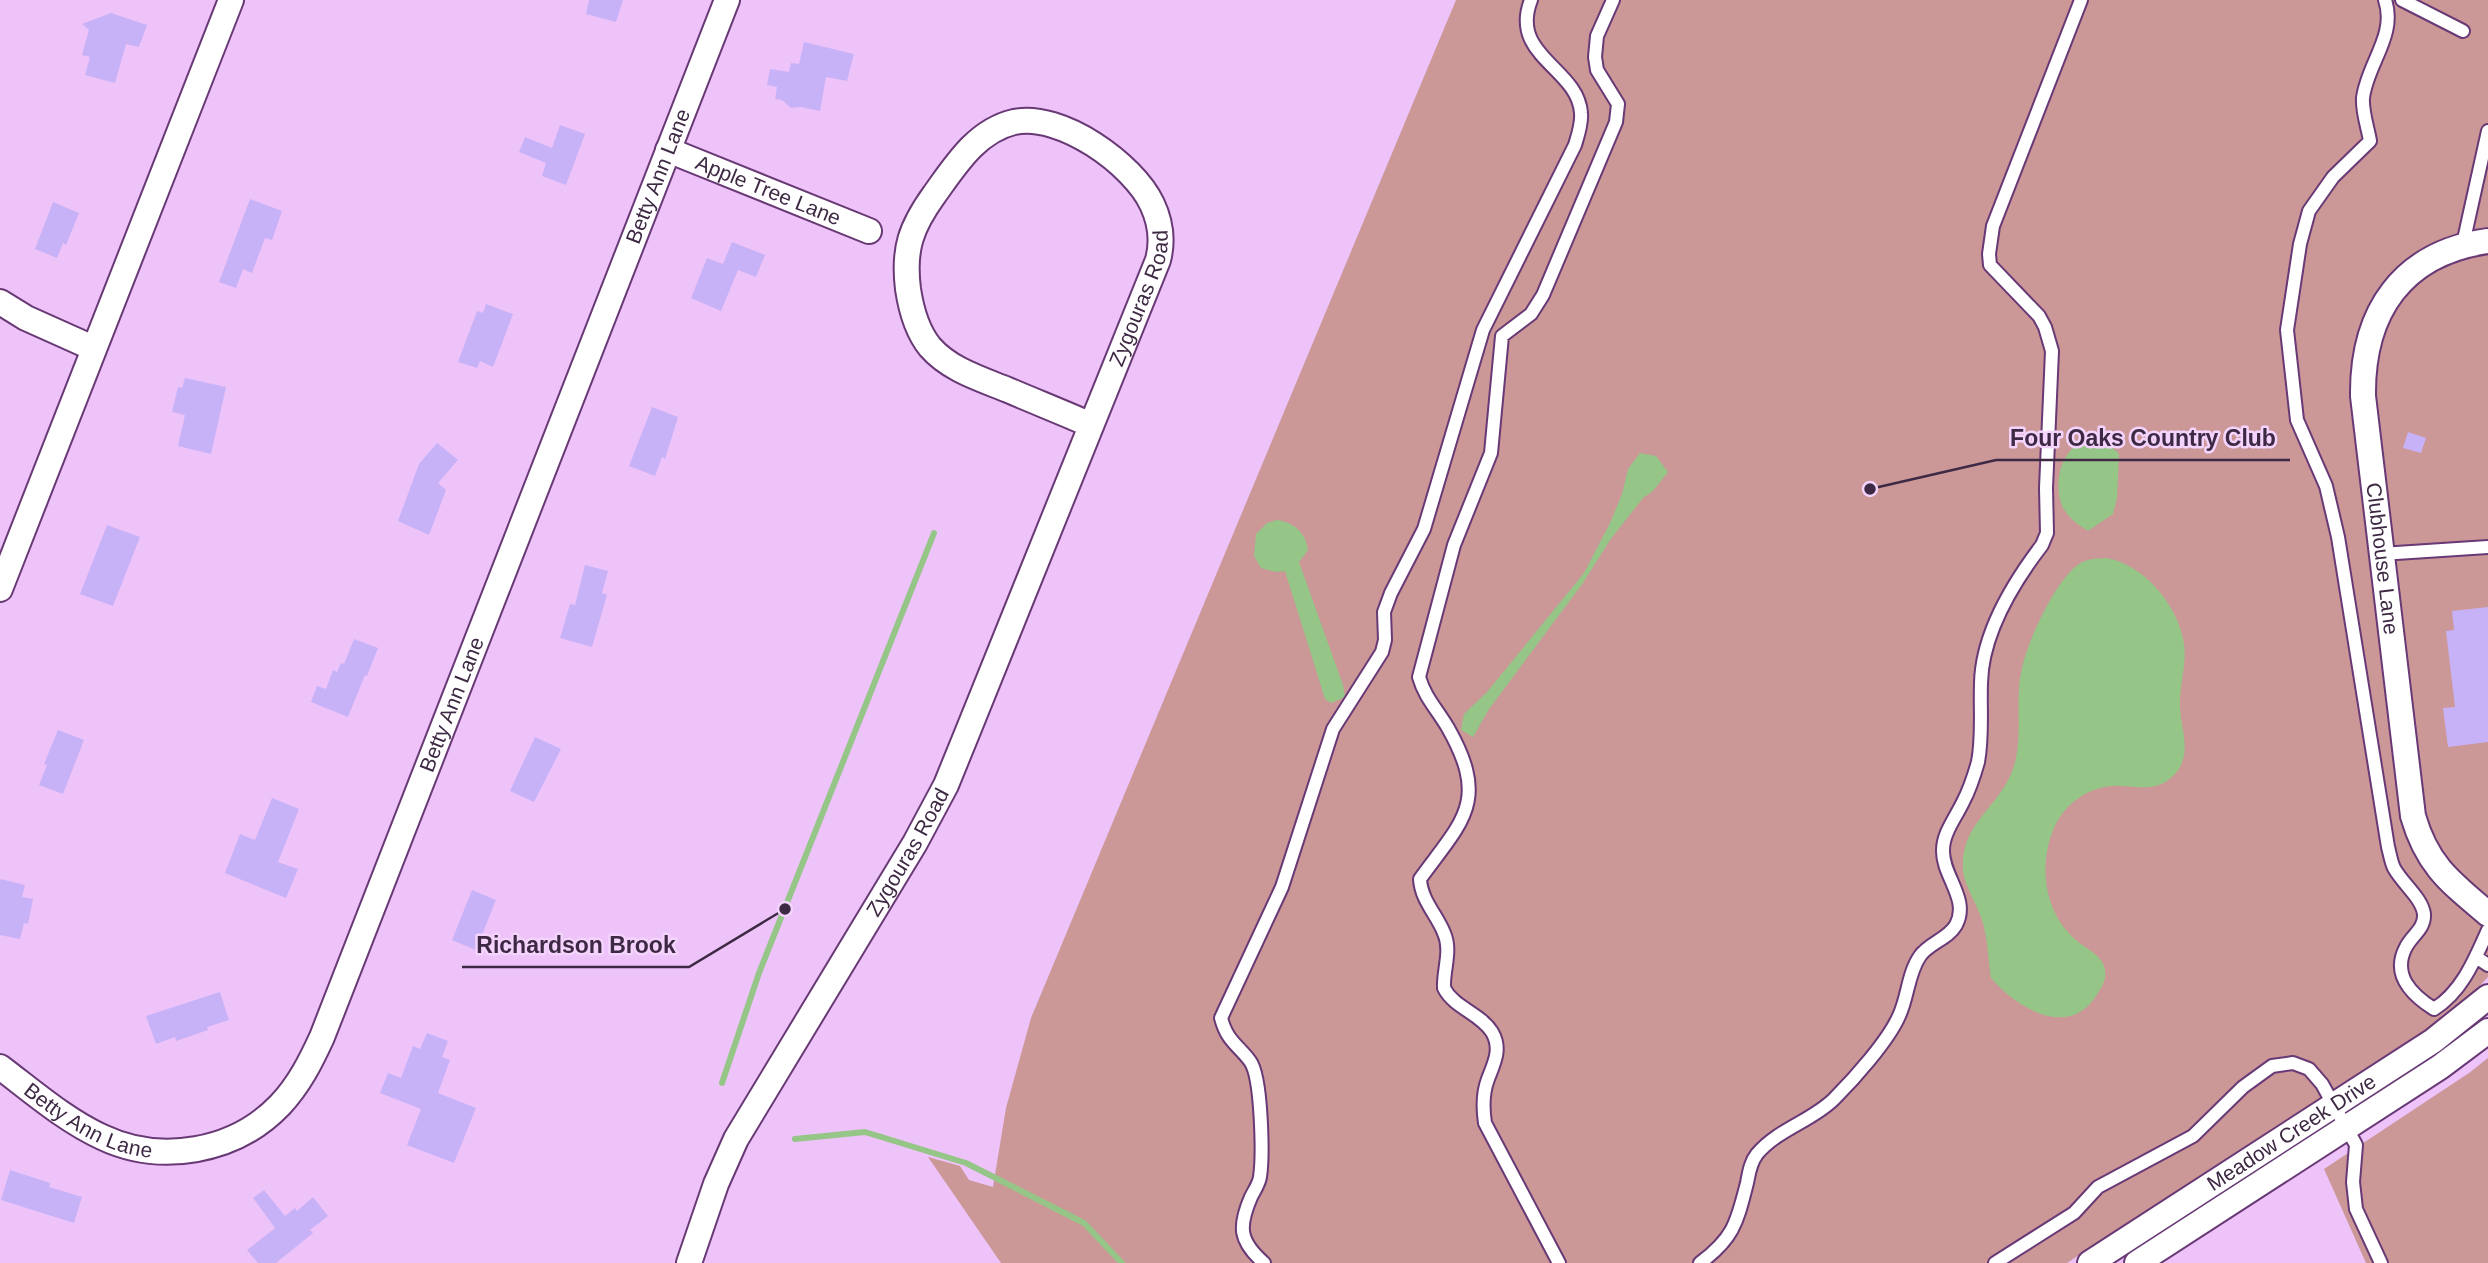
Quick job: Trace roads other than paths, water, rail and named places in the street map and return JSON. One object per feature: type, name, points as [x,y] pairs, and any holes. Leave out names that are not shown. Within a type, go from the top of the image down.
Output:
[{"type":"street","points":[[0,589],[231,0]]},
{"type":"street","name":"Betty Ann Lane","points":[[0,1068],[102,1138],[128,1147],[155,1151],[182,1151],[235,1137],[280,1106],[297,1085],[322,1037],[727,0]]},
{"type":"street","name":"Zygouras Road","points":[[689,1263],[716,1184],[736,1139],[915,843],[946,785],[1091,425],[1157,260],[1160,250],[1160,228],[1153,205],[1139,184],[1098,149],[1054,125],[1034,121],[1013,122],[989,133],[972,145],[920,213],[912,229],[908,247],[907,277],[911,305],[915,320],[929,345],[948,363],[1091,425]]},
{"type":"street","name":"Apple Tree Lane","points":[[668,150],[869,232]]},
{"type":"street","name":"Clubhouse Lane","points":[[2488,241],[2463,244],[2414,269],[2401,282],[2378,312],[2368,341],[2363,372],[2363,397],[2409,791],[2419,838],[2437,867],[2488,914]]},
{"type":"street","points":[[0,302],[26,318],[93,348]]},
{"type":"street","name":"Meadow Creek Drive","points":[[2090,1263],[2433,1041],[2488,997]]},
{"type":"street","name":"Meadow Creek Drive","points":[[2137,1263],[2440,1067],[2488,1031]]},
{"type":"street","points":[[2240,1166],[2254,1187]]},
{"type":"lane","points":[[1264,1263],[1250,1251],[1242,1228],[1260,1179],[1260,1088],[1257,1072],[1250,1060],[1229,1039],[1221,1018],[1282,887],[1332,729],[1382,652],[1385,640],[1384,612],[1424,529],[1483,330],[1580,130],[1581,111],[1566,83],[1529,39],[1525,26],[1526,12],[1531,0]]},
{"type":"lane","points":[[1559,1263],[1485,1123],[1483,1110],[1497,1049],[1495,1040],[1491,1030],[1456,1004],[1444,988],[1447,944],[1444,933],[1420,890],[1420,879],[1457,831],[1468,803],[1469,786],[1456,742],[1431,701],[1424,695],[1419,677],[1454,545],[1491,453],[1502,336],[1531,314],[1544,295],[1616,122],[1618,104],[1597,70],[1595,57],[1597,36],[1613,0]]},
{"type":"lane","points":[[1700,1263],[1731,1234],[1738,1219],[1750,1165],[1757,1155],[1772,1139],[1825,1106],[1843,1090],[1893,1029],[1901,1013],[1913,967],[1920,956],[1950,932],[1959,914],[1960,904],[1944,865],[1944,840],[1965,799],[1978,761],[1981,741],[1981,680],[1987,642],[2001,610],[2047,533],[2046,488],[2052,351],[2039,316],[1990,265],[1989,254],[1993,226],[2081,0]]},
{"type":"lane","points":[[2385,0],[2388,10],[2387,32],[2368,76],[2363,101],[2370,141],[2333,177],[2309,211],[2300,244],[2287,330],[2289,354],[2297,420],[2326,486],[2338,537],[2388,847],[2394,868],[2424,911],[2424,925],[2405,948],[2401,966],[2402,978],[2412,993],[2434,1009],[2446,1002],[2462,982],[2488,930]]},
{"type":"lane","points":[[2402,0],[2463,31]]},
{"type":"lane","points":[[2463,244],[2488,131]]},
{"type":"lane","points":[[2381,554],[2488,547]]},
{"type":"lane","points":[[2476,957],[2488,965]]},
{"type":"lane","points":[[1995,1263],[2074,1213],[2098,1187],[2193,1136],[2243,1087],[2272,1066],[2293,1063],[2309,1069],[2322,1084],[2356,1145],[2353,1182],[2356,1209],[2381,1263]]},
{"type":"waterway","points":[[722,1083],[759,973],[934,533]]},
{"type":"waterway","points":[[795,1139],[865,1132],[966,1163],[1084,1223],[1122,1263]]},
{"type":"place","name":"Four Oaks Country Club","points":[[1870,489]]},
{"type":"place","name":"Richardson Brook","points":[[785,909]]}]
